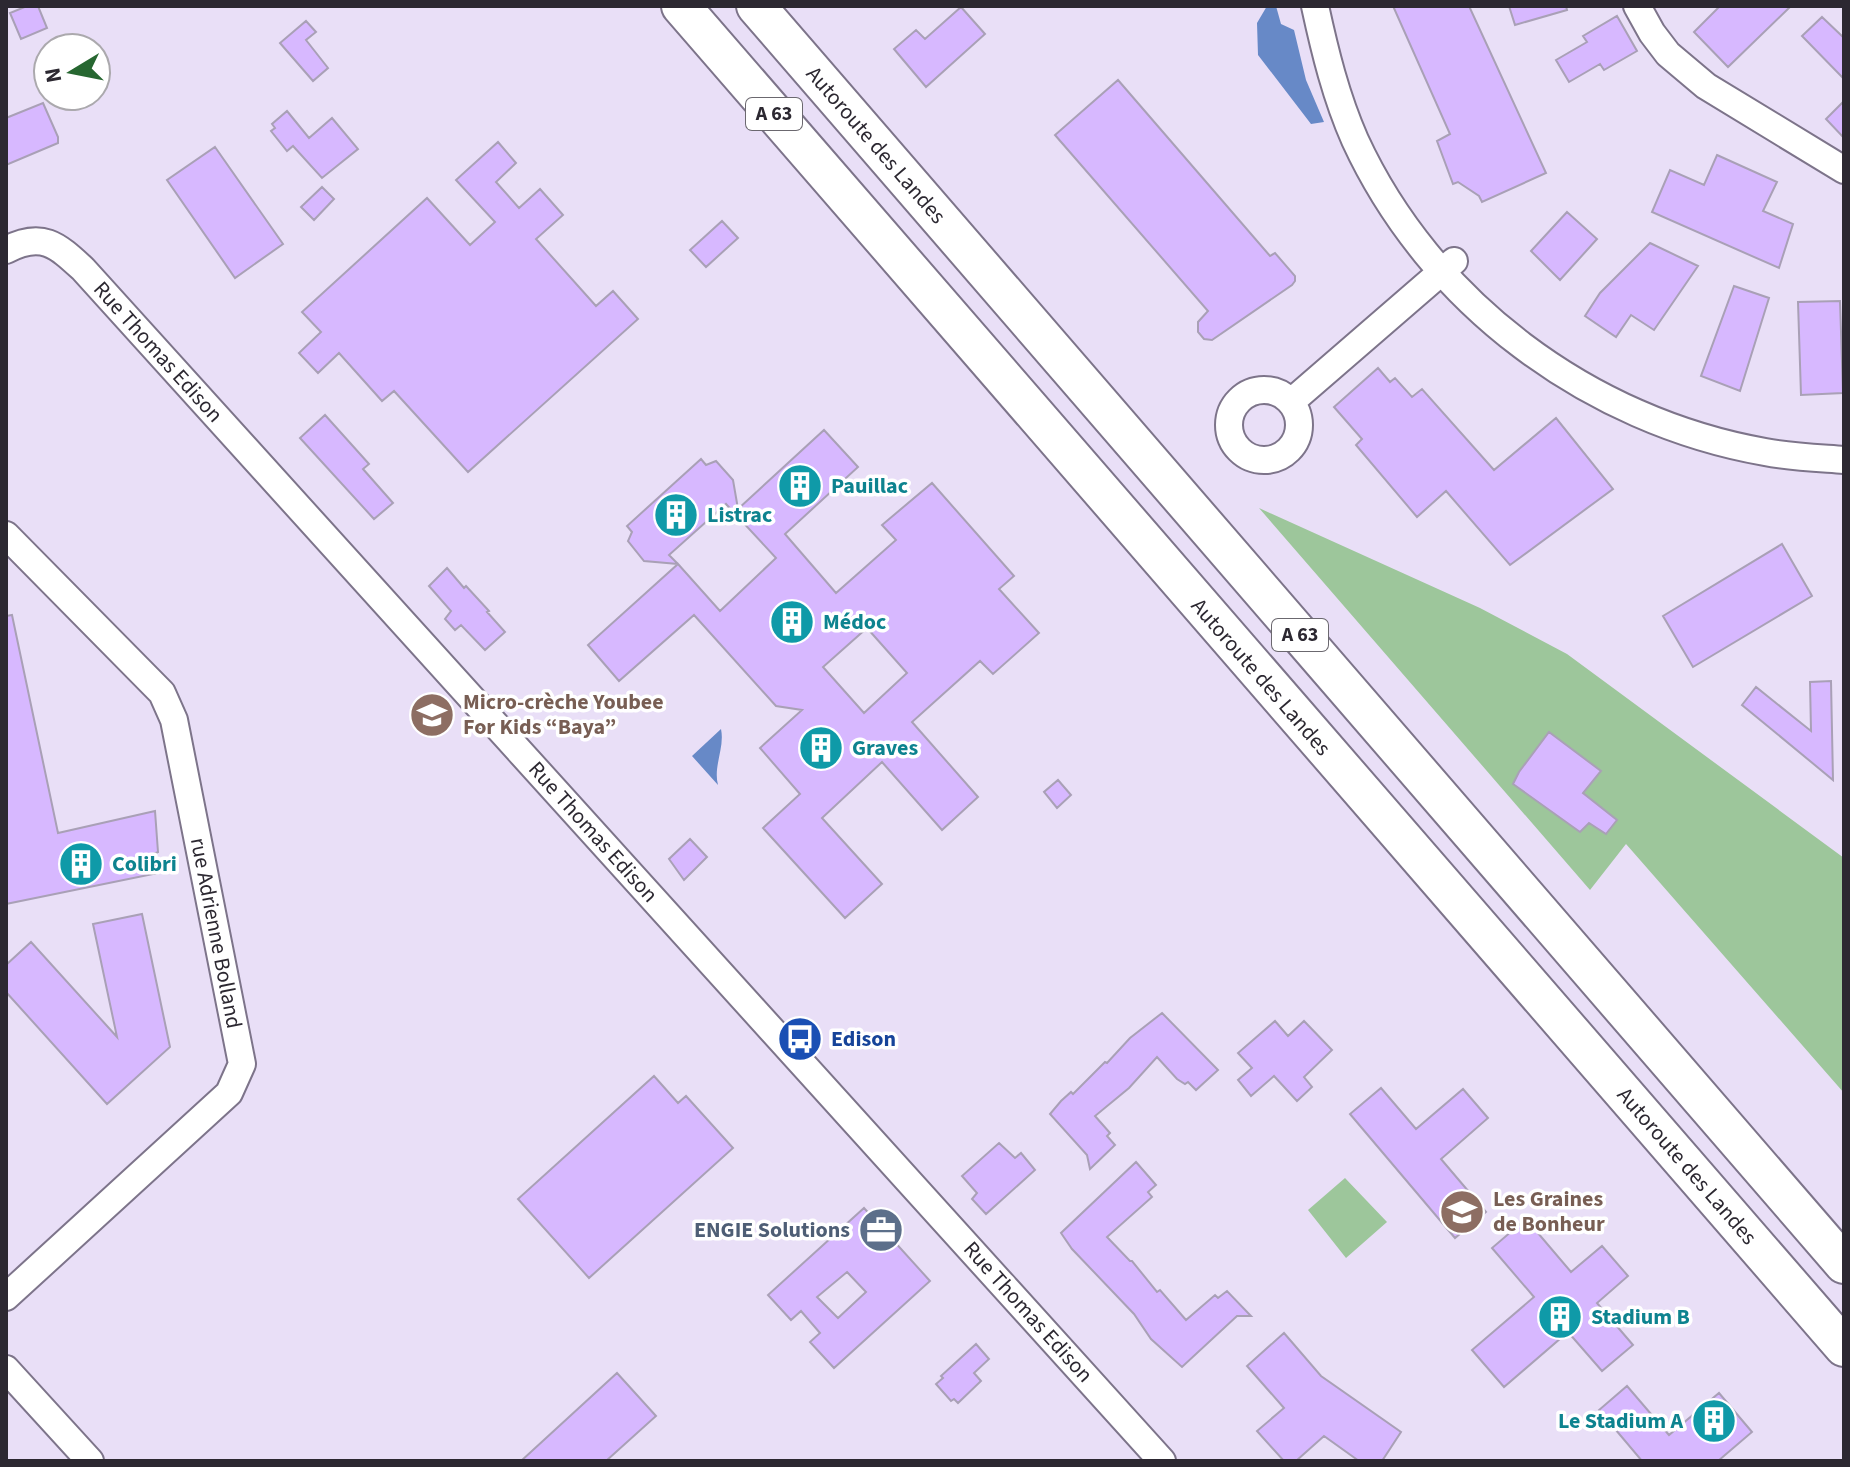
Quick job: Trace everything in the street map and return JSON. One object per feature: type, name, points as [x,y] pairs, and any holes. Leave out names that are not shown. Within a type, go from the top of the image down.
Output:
[{"type":"highway","points":[[661,6],[763,120],[868,221]]},
{"type":"highway","name":"Autoroute des Landes","points":[[681,6],[1844,1347]]},
{"type":"highway","name":"Autoroute des Landes","points":[[757,7],[1844,1264]]},
{"type":"street","points":[[1315,6],[1336,93],[1375,179],[1403,224],[1448,266],[1536,338],[1574,365],[1619,390],[1670,412],[1726,428],[1770,438],[1844,443]]},
{"type":"street","points":[[1330,6],[1351,87],[1384,160],[1448,266],[1488,318],[1564,376],[1616,405],[1673,427],[1765,452],[1844,460]]},
{"type":"street","points":[[1637,6],[1668,54],[1706,86],[1844,170]]},
{"type":"street","name":"Rue Thomas Edison","points":[[6,250],[22,242],[55,244],[83,269],[1162,1461]]},
{"type":"street","points":[[1291,402],[1448,266]]},
{"type":"street","name":"rue Adrienne Bolland","points":[[6,535],[162,693],[174,720],[242,1064],[229,1093],[6,1297]]},
{"type":"street","points":[[6,1369],[90,1461]]},
{"type":"green space","points":[[1259,508],[1480,608],[1567,654],[1844,858],[1844,1093],[1626,844],[1590,890]]},
{"type":"green space","points":[[1345,1178],[1387,1222],[1346,1258],[1308,1210]]},
{"type":"water","points":[[1267,6],[1276,6],[1281,24],[1294,30],[1306,80],[1324,122],[1311,124],[1258,55],[1257,23]]},
{"type":"water","points":[[721,729],[717,771],[718,785],[692,756]]},
{"type":"building","points":[[27,6],[38,6],[47,28],[21,39],[10,13]]},
{"type":"building","points":[[1393,6],[1469,6],[1546,173],[1482,202],[1479,196],[1458,182],[1453,184],[1437,141],[1450,134]]},
{"type":"building","points":[[1509,6],[1566,6],[1567,10],[1515,25]]},
{"type":"building","points":[[1720,6],[1791,6],[1728,67],[1694,32]]},
{"type":"building","points":[[961,7],[985,34],[926,87],[894,49],[916,30],[925,39]]},
{"type":"building","points":[[1617,16],[1637,51],[1604,70],[1600,64],[1569,82],[1556,60],[1587,42],[1583,36]]},
{"type":"building","points":[[1822,17],[1844,38],[1844,79],[1802,36]]},
{"type":"building","points":[[306,21],[316,32],[306,40],[328,68],[313,81],[280,43]]},
{"type":"building","points":[[1118,80],[1270,256],[1275,253],[1295,276],[1292,285],[1212,340],[1204,339],[1198,332],[1198,322],[1208,311],[1055,135]]},
{"type":"building","points":[[1844,101],[1844,138],[1826,119]]},
{"type":"building","points":[[32,107],[32,112],[47,112],[58,143],[6,165],[6,118]]},
{"type":"building","points":[[287,111],[309,138],[332,118],[358,149],[322,178],[293,146],[287,151],[271,131],[275,128],[272,124]]},
{"type":"building","points":[[498,142],[516,163],[496,182],[519,208],[540,189],[563,215],[536,239],[596,306],[613,291],[638,319],[468,472],[394,391],[382,401],[339,353],[318,373],[299,353],[321,332],[302,312],[427,198],[470,245],[495,222],[456,180]]},
{"type":"building","points":[[215,147],[283,244],[235,278],[167,180]]},
{"type":"building","points":[[1717,155],[1777,182],[1763,211],[1793,224],[1779,268],[1652,212],[1670,170],[1704,185]]},
{"type":"building","points":[[322,187],[334,199],[314,220],[301,207]]},
{"type":"building","points":[[1567,212],[1597,239],[1560,280],[1531,251]]},
{"type":"building","points":[[722,221],[738,238],[706,267],[690,250]]},
{"type":"building","points":[[1650,243],[1698,266],[1654,330],[1631,315],[1616,337],[1585,316],[1600,293]]},
{"type":"building","points":[[1734,286],[1769,298],[1740,391],[1701,376]]},
{"type":"building","points":[[1840,301],[1843,393],[1801,395],[1798,302]]},
{"type":"building","points":[[1378,368],[1390,382],[1395,378],[1412,397],[1422,389],[1494,470],[1556,418],[1613,489],[1510,565],[1446,491],[1417,517],[1356,445],[1362,439],[1334,407]]},
{"type":"building","points":[[325,415],[369,464],[363,469],[393,503],[374,519],[300,438]]},
{"type":"building","points":[[824,430],[858,467],[785,534],[836,593],[896,540],[882,525],[932,483],[1014,576],[999,589],[1039,633],[993,674],[980,661],[912,722],[978,797],[942,830],[882,762],[822,818],[882,884],[845,918],[763,828],[800,794],[760,748],[802,710],[776,706],[694,615],[619,681],[588,645],[678,564],[644,561],[628,541],[632,532],[627,526],[701,459],[706,465],[716,461],[733,480],[738,509]],"holes":[[[726,504],[776,558],[720,611],[669,555]],[[867,628],[907,673],[864,713],[823,667]]]},
{"type":"building","points":[[1782,544],[1812,596],[1693,667],[1663,616]]},
{"type":"building","points":[[447,568],[505,632],[485,650],[461,625],[455,630],[445,619],[451,611],[429,586]]},
{"type":"building","points":[[12,615],[58,833],[155,811],[158,852],[153,854],[158,873],[6,904],[6,616]]},
{"type":"building","points":[[1831,681],[1833,780],[1742,705],[1756,687],[1811,731],[1810,682]]},
{"type":"building","points":[[1549,732],[1601,771],[1583,793],[1617,820],[1606,834],[1589,823],[1580,832],[1513,784]]},
{"type":"building","points":[[1058,780],[1071,795],[1057,808],[1044,792]]},
{"type":"building","points":[[690,839],[707,857],[684,880],[669,859]]},
{"type":"building","points":[[142,914],[170,1047],[107,1104],[6,992],[6,965],[31,942],[117,1037],[93,924]]},
{"type":"building","points":[[1162,1013],[1218,1070],[1196,1090],[1188,1082],[1185,1084],[1177,1079],[1157,1057],[1129,1088],[1095,1116],[1110,1133],[1107,1136],[1115,1145],[1090,1169],[1087,1155],[1050,1114],[1130,1038]]},
{"type":"building","points":[[1275,1021],[1288,1036],[1304,1021],[1332,1050],[1304,1077],[1312,1087],[1297,1101],[1274,1076],[1251,1096],[1238,1080],[1252,1068],[1238,1053]]},
{"type":"building","points":[[654,1076],[678,1103],[686,1096],[733,1148],[589,1278],[518,1199]]},
{"type":"building","points":[[1381,1088],[1416,1129],[1463,1089],[1488,1118],[1441,1159],[1486,1212],[1455,1238],[1350,1114]]},
{"type":"building","points":[[999,1143],[1015,1158],[1021,1153],[1035,1170],[986,1214],[972,1199],[977,1193],[962,1176]]},
{"type":"building","points":[[1136,1162],[1156,1185],[1148,1192],[1152,1197],[1107,1237],[1186,1320],[1215,1295],[1218,1298],[1227,1291],[1251,1316],[1237,1316],[1182,1367],[1151,1339],[1134,1314],[1072,1249],[1061,1233]]},
{"type":"building","points":[[864,1208],[930,1281],[834,1368],[810,1342],[820,1333],[801,1311],[791,1320],[768,1295]],"holes":[[[847,1272],[866,1292],[838,1318],[817,1297]]]},
{"type":"building","name":"Stadium B","points":[[1526,1219],[1571,1272],[1602,1246],[1628,1276],[1597,1303],[1633,1345],[1602,1371],[1568,1332],[1504,1387],[1472,1350],[1534,1297],[1492,1248]]},
{"type":"building","points":[[1284,1333],[1321,1376],[1401,1432],[1382,1461],[1359,1461],[1324,1436],[1296,1461],[1284,1461],[1257,1431],[1284,1408],[1247,1366]]},
{"type":"building","points":[[976,1344],[989,1359],[974,1373],[981,1381],[958,1403],[954,1399],[951,1401],[936,1384]]},
{"type":"building","points":[[617,1373],[656,1416],[606,1461],[521,1461]]},
{"type":"building","name":"Le Stadium A","points":[[1627,1386],[1669,1435],[1719,1393],[1752,1432],[1718,1461],[1642,1461],[1599,1410]]},
{"type":"place","name":"Pauillac","points":[[800,486]]},
{"type":"place","name":"Listrac","points":[[676,515]]},
{"type":"place","name":"Médoc","points":[[792,622]]},
{"type":"place","name":"Micro-crèche Youbee For Kids “Baya”","points":[[432,715]]},
{"type":"place","name":"Graves","points":[[821,748]]},
{"type":"place","name":"Colibri","points":[[81,864]]},
{"type":"place","name":"Edison","points":[[800,1039]]},
{"type":"place","name":"Les Graines de Bonheur","points":[[1462,1212]]},
{"type":"place","name":"ENGIE Solutions","points":[[881,1230]]},
{"type":"place","name":"Stadium B","points":[[1560,1317]]},
{"type":"place","name":"Le Stadium A","points":[[1714,1421]]}]
